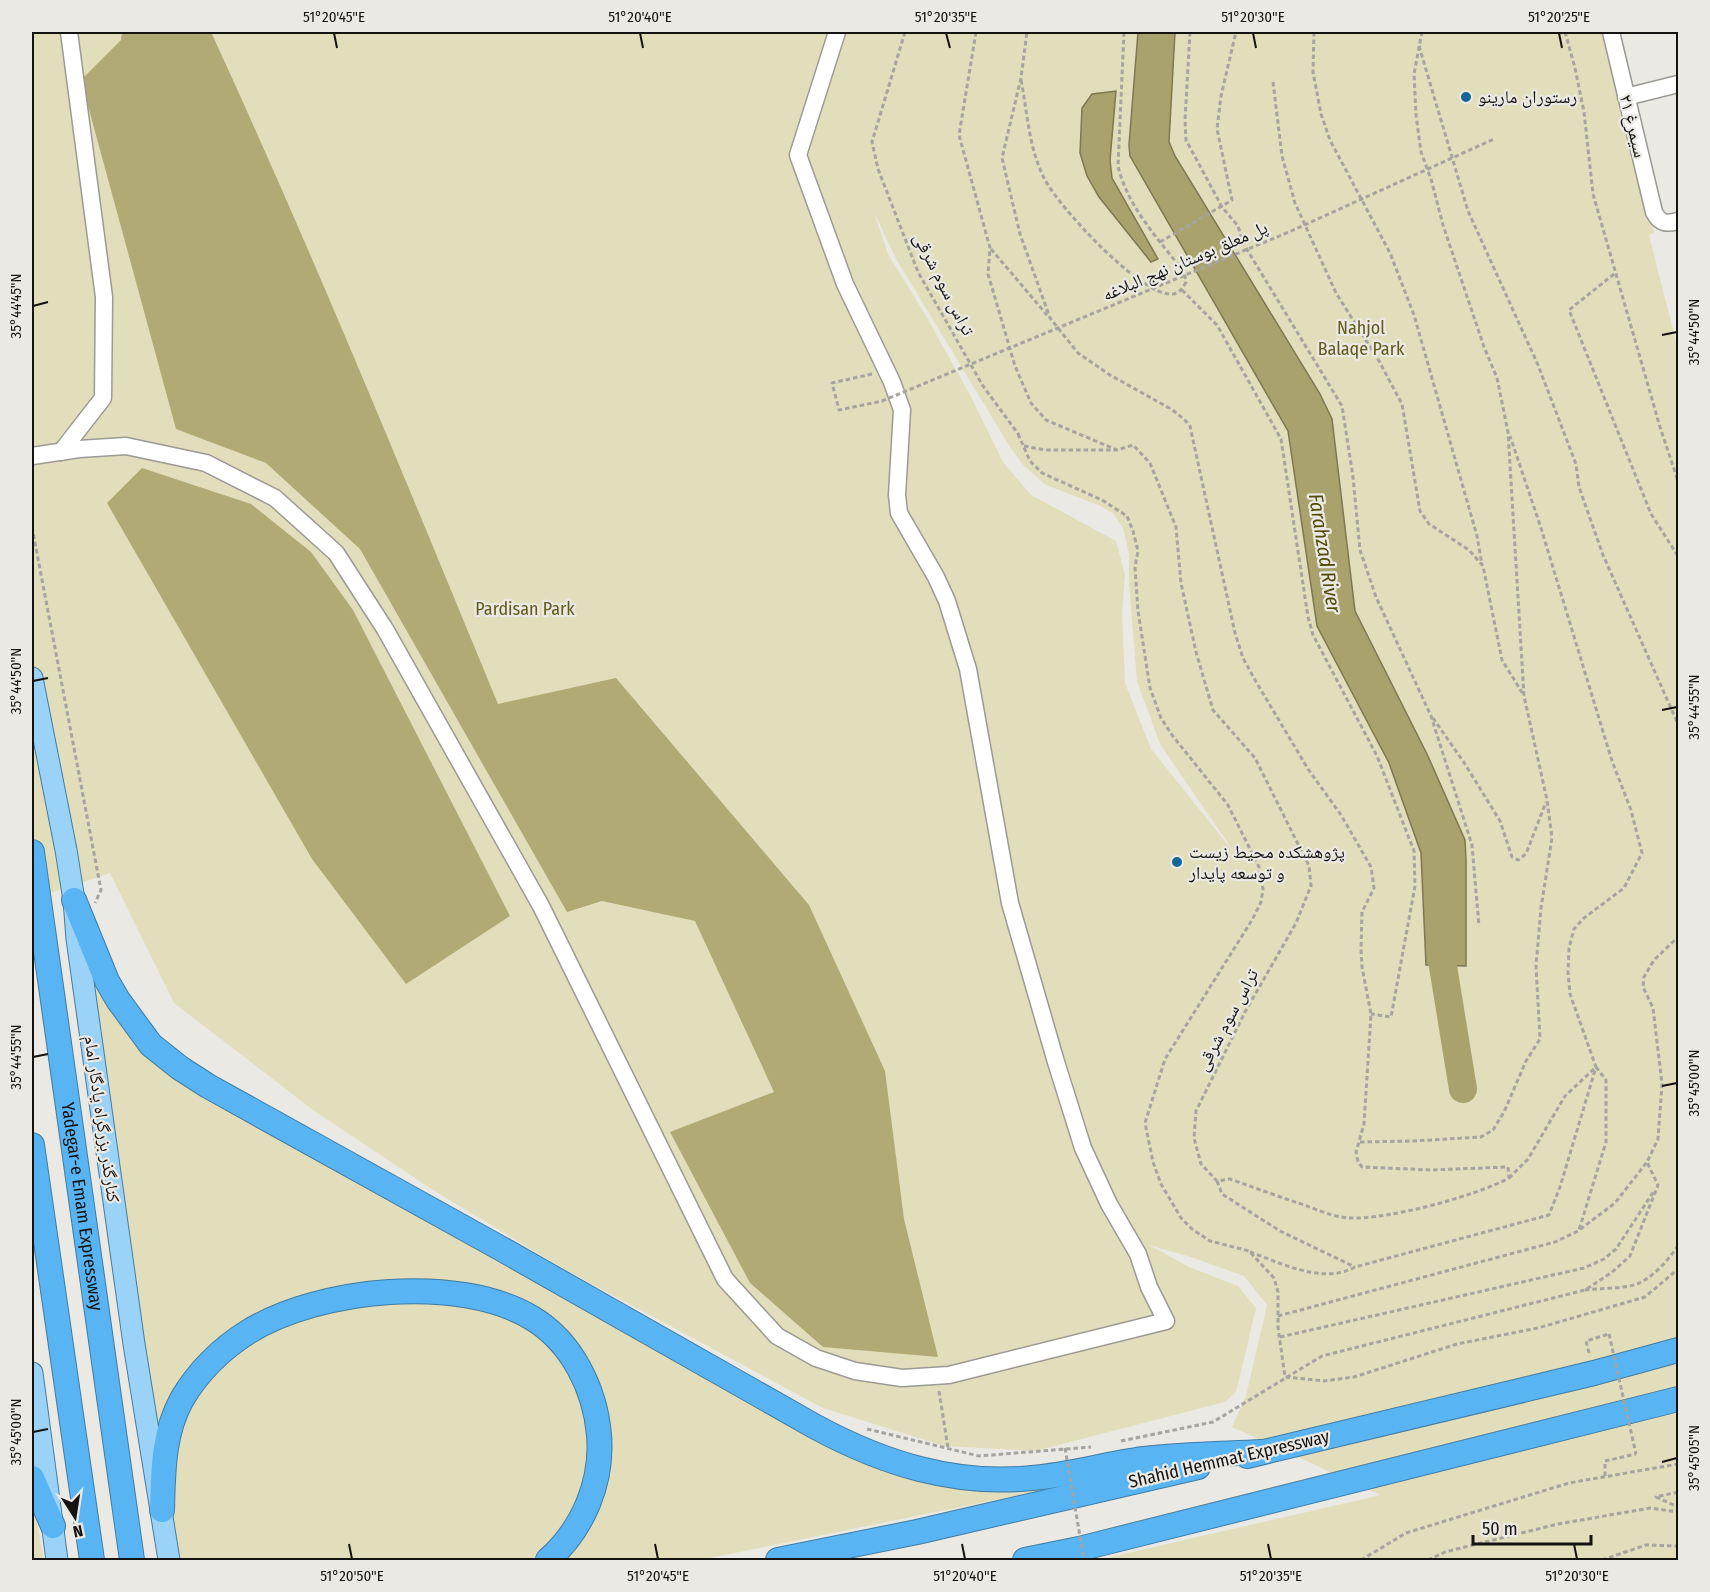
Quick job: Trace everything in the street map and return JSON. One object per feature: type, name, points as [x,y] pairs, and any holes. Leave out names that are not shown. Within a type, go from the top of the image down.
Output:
[{"type":"highway","name":"Yadegar-e Emam Expressway","points":[[32,852],[132,1560]]},
{"type":"highway","points":[[84,903],[107,981],[118,1000],[151,1044],[180,1068],[208,1086],[356,1167],[754,1393],[856,1448],[913,1469],[960,1478],[995,1479],[1031,1478],[1145,1459],[1262,1452]]},
{"type":"highway","points":[[32,1145],[92,1560]]},
{"type":"highway","points":[[162,1510],[165,1451],[171,1426],[181,1400],[205,1367],[221,1351],[249,1331],[290,1312],[328,1302],[366,1294],[448,1293],[492,1301],[533,1318],[553,1334],[566,1349],[582,1372],[591,1396],[598,1422],[600,1447],[597,1478],[578,1525],[560,1550],[548,1560]]},
{"type":"highway","name":"Shahid Hemmat Expressway","points":[[778,1560],[917,1532],[1262,1452],[1593,1373],[1678,1350]]},
{"type":"highway","points":[[1025,1560],[1114,1540],[1678,1399]]},
{"type":"highway","points":[[32,1478],[53,1526]]},
{"type":"main road","name":"کنارگذر بزرگراه یادگار امام","points":[[32,678],[66,850],[84,903],[77,939],[126,1293],[169,1560]]},
{"type":"main road","points":[[32,1373],[57,1560]]},
{"type":"street","points":[[61,452],[103,398],[104,297],[69,32]]},
{"type":"street","points":[[32,456],[126,446],[206,463],[275,498],[336,553],[385,629],[541,906],[725,1279],[777,1336],[816,1358],[855,1371],[902,1378],[950,1375],[1166,1321],[1149,1287],[1138,1254],[1109,1204],[1083,1148],[1010,903],[968,669],[947,601],[936,577],[899,513],[897,495],[902,410],[886,370],[845,284],[798,155],[837,32]]},
{"type":"street","name":"سیمرغ ۲۱","points":[[1611,32],[1654,212],[1658,220],[1667,224],[1678,221]]},
{"type":"street","points":[[1626,97],[1678,84]]},
{"type":"path","name":"تراس سوم شرقی","points":[[905,32],[872,142],[885,191],[918,272],[983,386],[1018,434],[1024,446],[1045,450],[1117,450],[1133,445],[1150,463],[1176,527],[1181,583],[1196,652],[1214,710],[1255,758],[1309,866],[1311,886],[1296,923],[1245,1012],[1196,1111],[1194,1138],[1201,1164],[1217,1180]]},
{"type":"path","name":"تراس سوم شرقی","points":[[976,32],[959,135],[990,248],[988,274],[1015,366],[1031,403],[1046,420],[1117,450]]},
{"type":"path","points":[[1027,32],[1021,78],[1002,158],[1020,234],[1050,318]]},
{"type":"path","points":[[1021,78],[1033,152],[1046,181],[1085,231],[1143,283],[1171,295],[1182,290],[1186,282],[1184,272],[1160,242],[1120,178],[1118,166],[1125,32]]},
{"type":"path","points":[[1190,32],[1186,140],[1222,207],[1238,226],[1243,243],[1342,406],[1353,477],[1360,550],[1376,597],[1431,716],[1473,844],[1479,926]]},
{"type":"path","points":[[1160,242],[1232,200],[1217,129],[1221,96],[1236,32]]},
{"type":"path","points":[[1314,32],[1313,72],[1321,114],[1330,140],[1390,253],[1414,315],[1477,536],[1502,660],[1524,696]]},
{"type":"path","points":[[1422,32],[1414,74],[1421,152],[1484,347],[1497,378],[1508,432],[1540,525],[1612,761],[1631,810],[1642,853],[1623,888],[1584,918],[1574,929],[1569,948],[1570,994],[1596,1067],[1606,1080],[1606,1142],[1578,1231]]},
{"type":"path","points":[[1565,32],[1584,112],[1593,194],[1660,428],[1678,481]]},
{"type":"path","points":[[1419,45],[1468,211],[1538,365],[1576,464],[1579,487],[1603,555],[1678,724]]},
{"type":"path","points":[[1274,82],[1282,156],[1295,203],[1336,293],[1402,404],[1420,511],[1429,524],[1469,550],[1483,567]]},
{"type":"path","name":"پل معلق بوستان نهج البلاغه","points":[[886,370],[832,383],[839,410],[882,401],[1257,246],[1494,139]]},
{"type":"path","points":[[990,248],[1078,353],[1110,375],[1171,409],[1190,426],[1235,633],[1243,658],[1308,769],[1341,816],[1371,867],[1374,888],[1362,912],[1362,968],[1371,1014],[1364,1124],[1356,1152],[1358,1162],[1362,1167],[1431,1170],[1508,1167],[1509,1178]]},
{"type":"path","points":[[1615,274],[1569,310],[1651,514],[1678,556]]},
{"type":"path","points":[[1182,290],[1217,325],[1281,439],[1308,617],[1313,635],[1377,756],[1414,851],[1415,886],[1391,1017],[1371,1014]]},
{"type":"path","points":[[1360,1142],[1481,1137],[1493,1130],[1504,1112],[1526,1061],[1540,1039],[1536,966],[1541,908],[1552,838],[1547,800],[1524,696],[1508,432]]},
{"type":"path","points":[[1018,434],[1030,461],[1042,473],[1102,500],[1126,516],[1138,551],[1135,567],[1138,611],[1150,688],[1161,718],[1228,805],[1259,867],[1263,880],[1260,902],[1252,920],[1165,1059],[1145,1123],[1152,1162],[1161,1184],[1181,1218],[1210,1241],[1249,1251],[1310,1273],[1346,1273],[1355,1267],[1549,1215],[1560,1187],[1596,1067]]},
{"type":"path","points":[[32,527],[101,890],[84,903]]},
{"type":"path","points":[[1431,716],[1465,764],[1500,821],[1512,857],[1518,860],[1526,854],[1547,800]]},
{"type":"path","points":[[1278,1316],[1555,1242],[1578,1231],[1615,1203],[1647,1162],[1658,1139],[1662,1084],[1653,1008],[1643,987],[1644,977],[1654,960],[1678,937]]},
{"type":"path","points":[[1355,1267],[1271,1225],[1222,1194],[1217,1180],[1230,1179],[1330,1214],[1349,1218],[1393,1214],[1478,1192],[1509,1178],[1528,1159],[1565,1096],[1596,1067]]},
{"type":"path","points":[[1585,1290],[1611,1273],[1630,1256],[1658,1185],[1647,1162]]},
{"type":"path","points":[[1280,1337],[1584,1268],[1604,1259],[1616,1249],[1658,1185]]},
{"type":"path","points":[[1113,1442],[1213,1422],[1322,1356],[1585,1290],[1635,1284],[1648,1278],[1678,1246]]},
{"type":"path","points":[[1249,1251],[1274,1278],[1278,1292],[1278,1316],[1286,1377]]},
{"type":"path","points":[[1286,1377],[1324,1381],[1354,1377],[1457,1344],[1538,1328],[1645,1297],[1678,1269]]},
{"type":"path","points":[[1586,1341],[1609,1334],[1636,1454],[1605,1461],[1605,1477]]},
{"type":"path","points":[[937,1376],[948,1448]]},
{"type":"path","points":[[859,1427],[980,1456],[1091,1447],[1065,1448],[1084,1560]]},
{"type":"path","points":[[1361,1560],[1406,1533],[1569,1483],[1678,1464]]},
{"type":"path","points":[[1678,1492],[1656,1497],[1678,1507]]},
{"type":"path","points":[[1428,1560],[1445,1552],[1558,1524],[1650,1508],[1678,1512]]},
{"type":"path","points":[[1602,1560],[1646,1545],[1678,1546]]},
{"type":"green space","points":[[32,32],[1605,32],[1654,233],[1649,235],[1678,349],[1678,1560],[1097,1560],[1381,1495],[1232,1427],[1246,1396],[1267,1305],[1244,1276],[1149,1245],[1189,1267],[1238,1286],[1256,1308],[1236,1392],[1225,1402],[1035,1451],[944,1446],[823,1408],[562,1268],[433,1190],[313,1110],[174,1003],[110,873],[32,899]],"holes":[[[874,212],[895,257],[1010,447],[1024,466],[1046,485],[1101,506],[1114,514],[1123,528],[1129,554],[1129,584],[1137,681],[1160,744],[1236,855],[1151,749],[1125,683],[1122,614],[1125,575],[1116,541],[1031,495],[1003,462],[969,393],[888,254]]]},
{"type":"green space","points":[[91,961],[126,1026],[903,1473],[1161,1464],[700,1560],[559,1560],[590,1515],[592,1375],[500,1295],[269,1310],[221,1336],[185,1374],[158,1452],[99,1038]]},
{"type":"green space","points":[[388,1300],[483,1307],[536,1330],[584,1388],[590,1480],[562,1532],[536,1560],[178,1560],[175,1550],[169,1467],[195,1394],[251,1339],[317,1313]]},
{"type":"green space","points":[[32,1494],[44,1560],[32,1560]]},
{"type":"shaded area","points":[[122,32],[211,32],[322,282],[498,704],[616,678],[809,905],[885,1071],[904,1219],[938,1357],[823,1347],[750,1283],[670,1132],[774,1092],[695,921],[602,901],[567,912],[360,549],[266,463],[176,429],[81,80],[121,40]]},
{"type":"shaded area","points":[[142,468],[251,504],[311,552],[353,610],[510,916],[406,984],[312,859],[107,503]]},
{"type":"water","points":[[1138,32],[1175,32],[1169,142],[1175,156],[1320,394],[1332,419],[1355,611],[1427,754],[1465,840],[1466,966],[1426,965],[1421,853],[1389,763],[1317,626],[1288,431],[1130,156]]},
{"type":"water","points":[[1116,91],[1110,160],[1112,178],[1158,259],[1151,262],[1099,197],[1087,176],[1080,153],[1082,108],[1092,94]]},
{"type":"waterway","name":"Farahzad River","points":[[1440,928],[1440,948],[1463,1089]]},
{"type":"place","name":"رستوران مارینو","points":[[1466,97]]},
{"type":"place","name":"پژوهشکده محیط زیست و توسعه پایدار","points":[[1177,862]]},
{"type":"park label","name":"Nahjol Balaqe Park","points":[[1361,338]]},
{"type":"park label","name":"Pardisan Park","points":[[525,609]]}]
